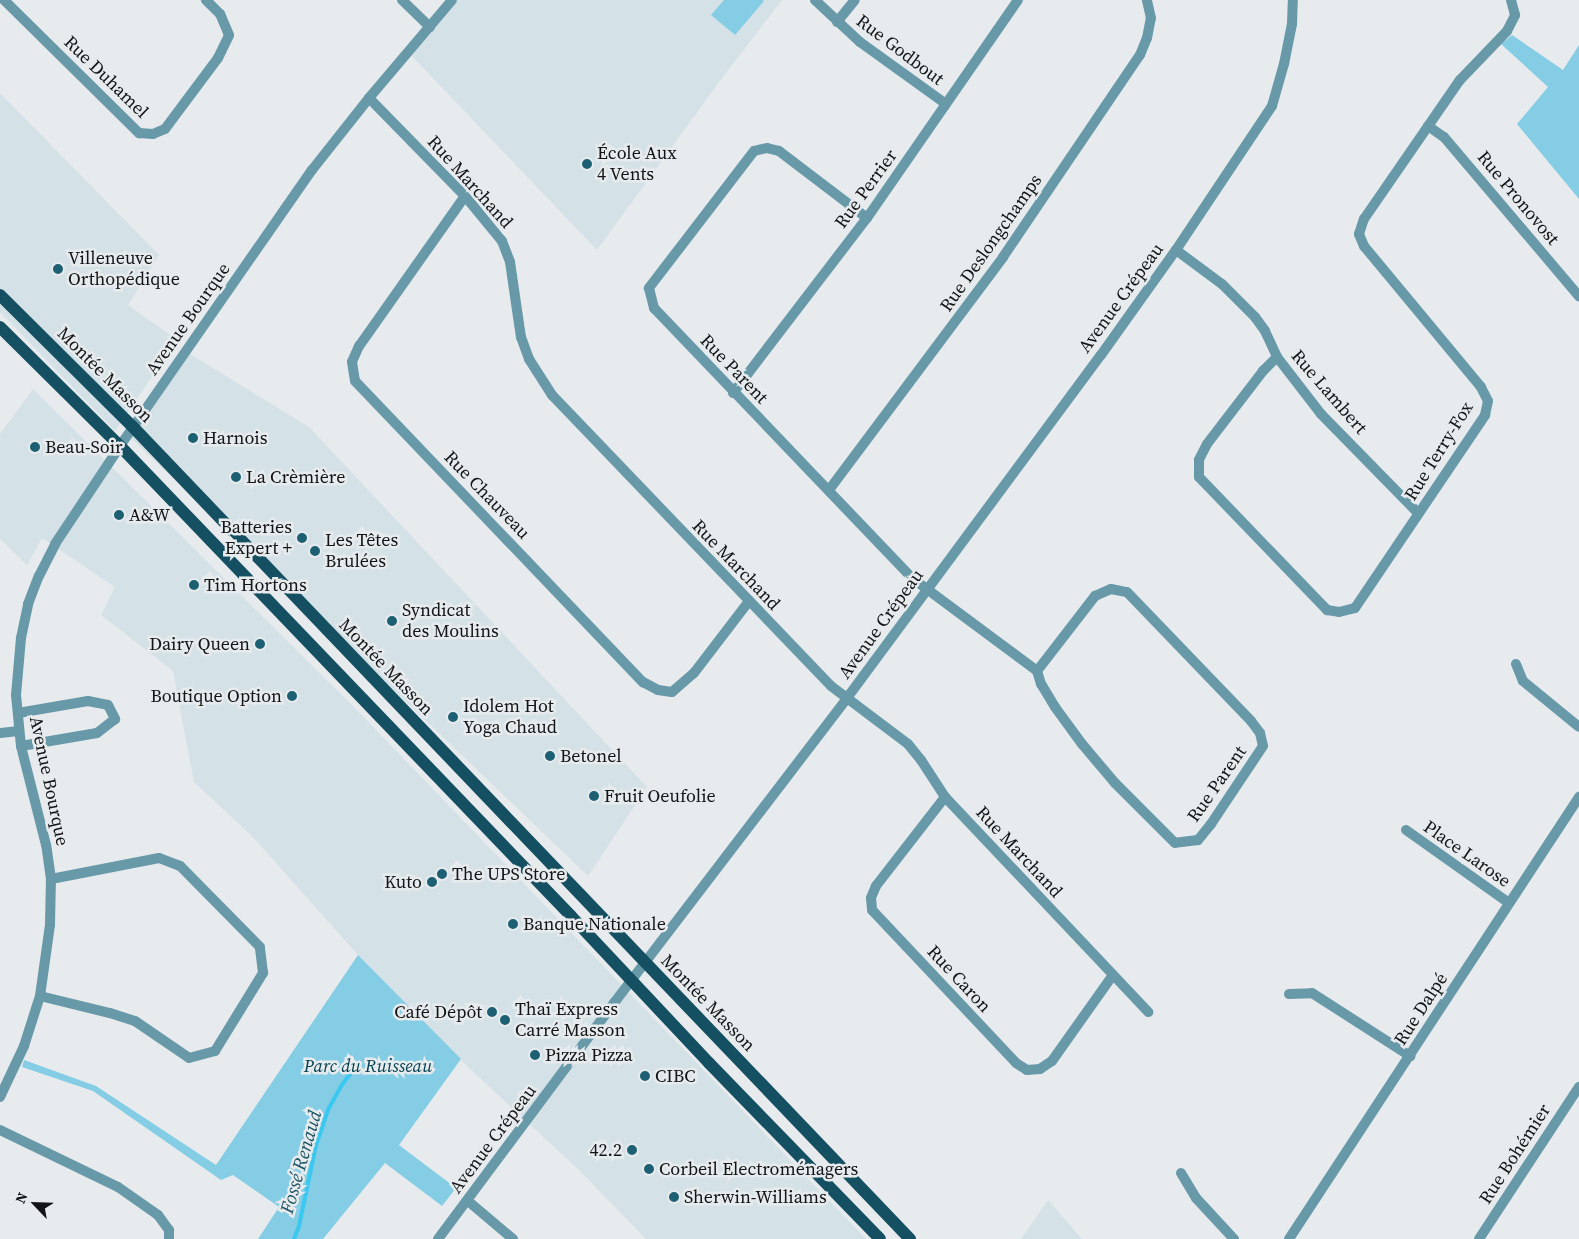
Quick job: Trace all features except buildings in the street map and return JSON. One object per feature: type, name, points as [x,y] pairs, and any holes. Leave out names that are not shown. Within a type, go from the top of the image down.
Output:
[{"type":"main road","name":"Montée Masson","points":[[0,295],[133,427],[403,712],[910,1239]]},
{"type":"main road","points":[[0,326],[120,446],[632,980],[709,1063],[880,1239]]},
{"type":"main road","points":[[389,726],[403,712]]},
{"type":"street","name":"Rue Duhamel","points":[[4,0],[139,133],[153,134],[165,129],[218,58],[229,35],[220,14],[206,0]]},
{"type":"street","points":[[402,0],[430,27]]},
{"type":"street","name":"Avenue Bourque","points":[[0,1097],[24,1046],[40,996],[50,925],[52,879],[46,845],[21,746],[16,695],[21,638],[28,604],[55,544],[133,427],[306,178],[369,98],[452,0]]},
{"type":"street","name":"Rue Godbout","points":[[815,0],[837,22],[885,61],[946,104]]},
{"type":"street","points":[[837,22],[855,0]]},
{"type":"street","name":"Rue Perrier","points":[[733,393],[867,218],[1018,0]]},
{"type":"street","name":"Rue Deslongchamps","points":[[830,490],[998,264],[1140,55],[1147,38],[1151,18],[1147,0]]},
{"type":"street","name":"Avenue Crépeau","points":[[438,1239],[847,698],[1101,355],[1176,250],[1272,106],[1280,85],[1288,48],[1293,0]]},
{"type":"street","name":"Rue Terry-Fox","points":[[1277,357],[1263,371],[1207,444],[1199,460],[1199,477],[1327,610],[1339,612],[1355,608],[1485,415],[1488,401],[1481,386],[1364,246],[1359,234],[1364,219],[1460,80],[1507,32],[1515,15],[1511,0]]},
{"type":"street","name":"Rue Marchand","points":[[369,98],[465,196],[502,241],[510,262],[521,337],[529,359],[552,395],[831,686],[908,744],[921,760],[945,797],[1148,1012]]},
{"type":"street","name":"Rue Pronovost","points":[[1428,126],[1444,137],[1579,296]]},
{"type":"street","name":"Rue Parent","points":[[867,218],[779,151],[767,148],[754,151],[649,288],[654,308],[733,393],[830,490],[912,578],[1037,671],[1041,684],[1055,708],[1082,744],[1115,783],[1174,843],[1198,840],[1211,824],[1263,746],[1260,732],[1251,721],[1128,592],[1111,589],[1095,596],[1037,671]]},
{"type":"street","name":"Rue Chauveau","points":[[465,196],[359,346],[352,362],[355,381],[643,682],[658,690],[672,692],[694,673],[749,601]]},
{"type":"street","name":"Rue Lambert","points":[[1176,250],[1237,297],[1265,332],[1277,357],[1322,414],[1418,513]]},
{"type":"street","points":[[1516,664],[1523,681],[1579,727]]},
{"type":"street","points":[[18,713],[88,701],[108,705],[115,720],[97,733],[21,746]]},
{"type":"street","points":[[0,733],[20,731]]},
{"type":"street","name":"Rue Caron","points":[[945,797],[876,886],[871,898],[872,910],[1016,1062],[1027,1070],[1040,1070],[1052,1061],[1113,975]]},
{"type":"street","name":"Rue Dalpé","points":[[1289,1239],[1579,797]]},
{"type":"street","name":"Place Larose","points":[[1406,830],[1510,903]]},
{"type":"street","points":[[40,996],[110,1012],[135,1021],[189,1058],[215,1051],[263,973],[260,947],[180,866],[159,858],[52,879]]},
{"type":"street","points":[[1289,994],[1312,993],[1410,1056]]},
{"type":"street","name":"Rue Bohémier","points":[[1479,1239],[1579,1087]]},
{"type":"street","points":[[0,1130],[118,1187],[158,1215],[169,1230],[169,1239]]},
{"type":"street","points":[[1181,1173],[1196,1198],[1234,1239]]},
{"type":"street","points":[[468,1200],[513,1239]]},
{"type":"shaded area","name":"École Aux 4 Vents","points":[[451,0],[782,0],[722,78],[597,250],[408,52]]},
{"type":"shaded area","points":[[0,93],[159,255],[128,305],[177,340],[115,431],[0,312]]},
{"type":"shaded area","points":[[190,354],[309,427],[647,787],[588,876],[131,438]]},
{"type":"shaded area","points":[[33,389],[354,707],[866,1239],[646,1239],[578,1169],[469,1068],[358,955],[251,835],[194,782],[173,671],[101,615],[115,587],[42,538],[27,565],[0,539],[0,434]]},
{"type":"shaded area","points":[[1048,1200],[1082,1239],[1021,1239]]},
{"type":"green space","points":[[724,0],[764,1],[735,35],[711,15]]},
{"type":"green space","points":[[1512,35],[1563,70],[1579,45],[1579,199],[1517,124],[1548,87],[1501,44]]},
{"type":"green space","name":"Parc du Ruisseau","points":[[358,955],[461,1059],[399,1145],[456,1188],[442,1206],[385,1163],[323,1239],[258,1239],[279,1207],[233,1175],[221,1180],[93,1091],[22,1067],[24,1060],[96,1086],[216,1165]]},
{"type":"waterway","name":"Fossé Renaud","points":[[294,1239],[299,1226],[316,1145],[329,1108],[341,1086],[354,1069]]},
{"type":"place","name":"École Aux 4 Vents","points":[[587,164]]},
{"type":"place","name":"Villeneuve Orthopédique","points":[[58,269]]},
{"type":"place","name":"Harnois","points":[[193,438]]},
{"type":"place","name":"Beau-Soir","points":[[35,447]]},
{"type":"place","name":"La Crèmière","points":[[236,477]]},
{"type":"place","name":"A&W","points":[[119,515]]},
{"type":"place","name":"Batteries Expert +","points":[[302,538]]},
{"type":"place","name":"Les Têtes Brulées","points":[[315,551]]},
{"type":"place","name":"Tim Hortons","points":[[194,585]]},
{"type":"place","name":"Syndicat des Moulins","points":[[392,621]]},
{"type":"place","name":"Dairy Queen","points":[[260,644]]},
{"type":"place","name":"Boutique Option","points":[[292,696]]},
{"type":"place","name":"Idolem Hot Yoga Chaud","points":[[453,717]]},
{"type":"place","name":"Betonel","points":[[550,756]]},
{"type":"place","name":"Fruit Oeufolie","points":[[594,796]]},
{"type":"place","name":"The UPS Store","points":[[442,874]]},
{"type":"place","name":"Kuto","points":[[432,882]]},
{"type":"place","name":"Banque Nationale","points":[[513,924]]},
{"type":"place","name":"Café Dépôt","points":[[492,1012]]},
{"type":"place","name":"Thaï Express Carré Masson","points":[[505,1020]]},
{"type":"place","name":"Pizza Pizza","points":[[535,1055]]},
{"type":"place","name":"CIBC","points":[[645,1076]]},
{"type":"place","name":"42.2","points":[[632,1150]]},
{"type":"place","name":"Corbeil Electroménagers","points":[[649,1169]]},
{"type":"place","name":"Sherwin-Williams","points":[[674,1197]]}]
